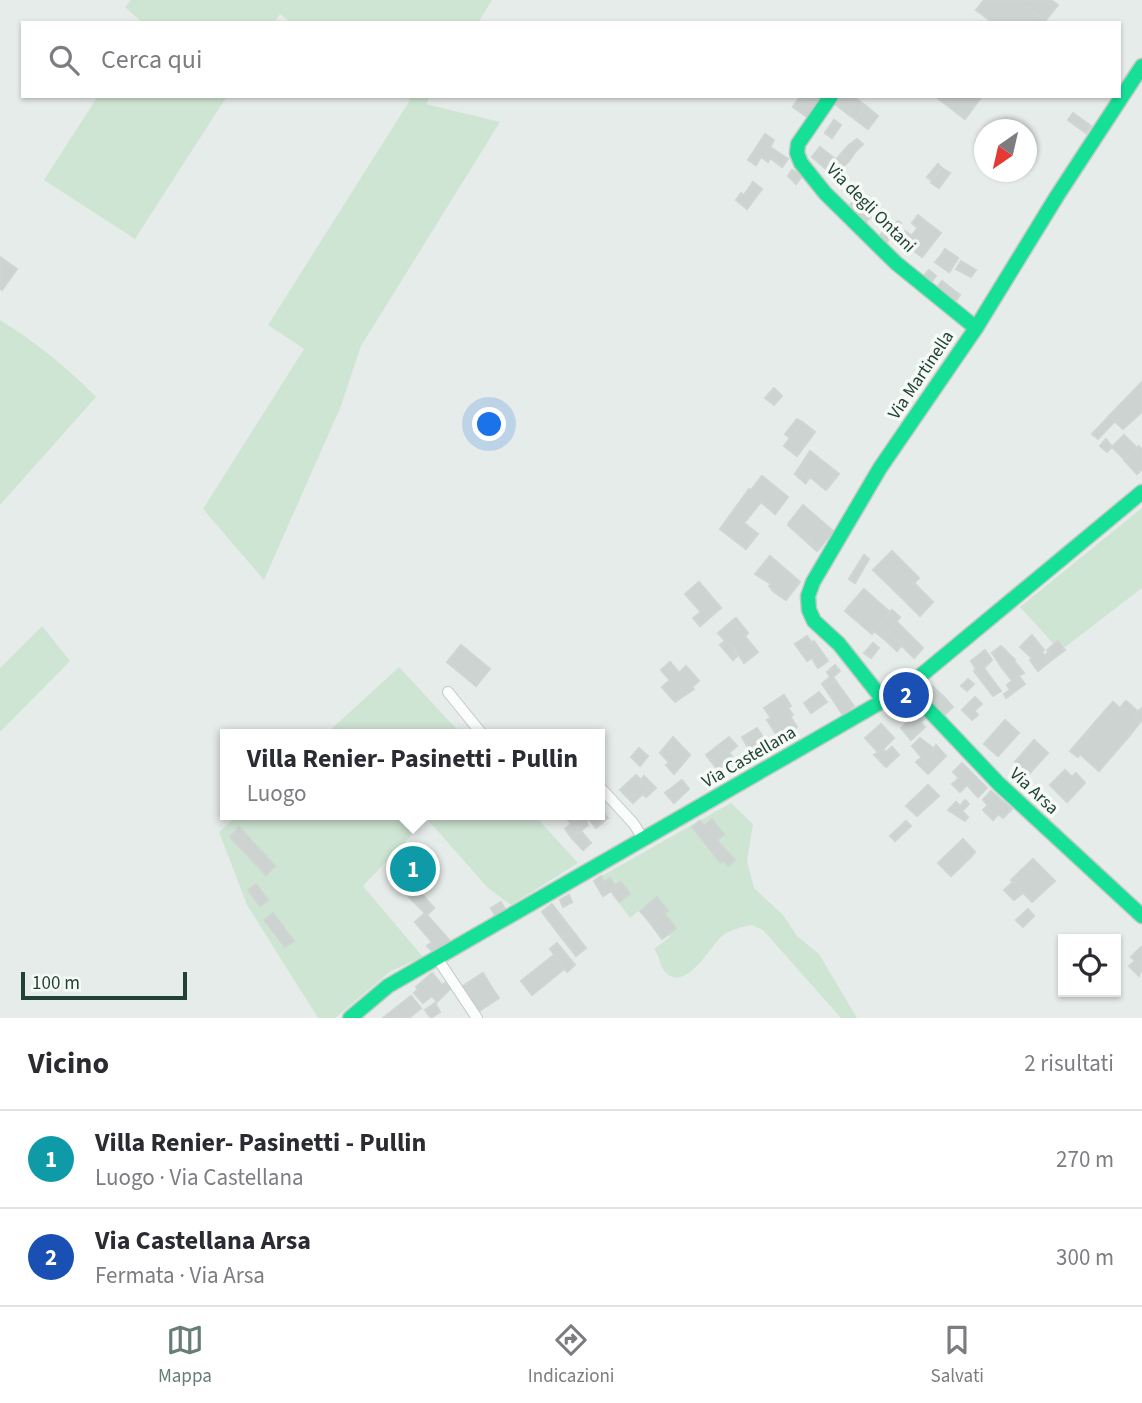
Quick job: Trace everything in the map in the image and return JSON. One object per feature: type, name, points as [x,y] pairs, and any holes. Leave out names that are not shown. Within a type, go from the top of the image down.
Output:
[{"type":"street","name":"Via Martinella","points":[[884,702],[839,645],[814,621],[809,610],[808,596],[813,582],[880,468],[976,328],[1142,66]]},
{"type":"street","name":"Via degli Ontani","points":[[830,98],[798,144],[797,153],[801,163],[825,193],[896,263],[976,328]]},
{"type":"street","name":"Via Castellana","points":[[350,1018],[388,986],[907,687],[1142,492]]},
{"type":"street","name":"Via Arsa","points":[[907,687],[999,784],[1142,916]]},
{"type":"street","points":[[449,692],[478,729]]},
{"type":"street","points":[[605,792],[634,824],[643,839]]},
{"type":"street","points":[[437,958],[477,1018]]},
{"type":"green space","points":[[131,0],[492,0],[479,21],[289,21],[280,14],[275,21],[141,21],[125,7]]},
{"type":"green space","points":[[97,98],[226,98],[135,239],[44,180]]},
{"type":"green space","points":[[408,98],[429,98],[426,104],[500,122],[361,346],[341,406],[264,580],[203,509],[304,349],[268,325],[410,100]]},
{"type":"green space","points":[[0,320],[50,356],[96,397],[0,505]]},
{"type":"green space","points":[[1142,508],[1142,588],[1060,651],[1020,607]]},
{"type":"green space","points":[[42,626],[70,661],[0,732],[0,668]]},
{"type":"green space","points":[[399,667],[456,729],[331,729]]},
{"type":"green space","points":[[731,803],[753,824],[747,861],[754,888],[783,915],[797,936],[819,954],[857,1018],[841,1018],[763,930],[752,925],[724,935],[689,973],[674,977],[666,973],[654,949],[670,937],[645,905],[630,918],[600,877]]},
{"type":"green space","points":[[232,820],[426,820],[363,886],[423,957],[391,971],[335,1018],[318,1018],[247,905],[219,832]]},
{"type":"green space","points":[[428,820],[539,820],[578,863],[511,905],[488,888]]},
{"type":"building","points":[[984,0],[1017,0],[1045,21],[990,21],[976,10]]},
{"type":"building","points":[[1017,0],[1051,0],[1058,5],[1045,21]]},
{"type":"building","points":[[799,98],[819,98],[823,101],[810,119],[793,107]]},
{"type":"building","points":[[840,98],[858,100],[848,114],[835,104]]},
{"type":"building","points":[[938,98],[981,98],[965,119]]},
{"type":"building","points":[[858,100],[866,106],[856,120],[848,114]]},
{"type":"building","points":[[866,106],[878,116],[868,129],[856,120]]},
{"type":"building","points":[[1073,113],[1091,126],[1086,133],[1068,120]]},
{"type":"building","points":[[834,120],[841,125],[832,138],[825,133]]},
{"type":"building","points":[[765,134],[774,140],[770,147],[788,159],[782,167],[770,158],[768,162],[761,157],[756,165],[748,160]]},
{"type":"building","points":[[857,139],[863,144],[856,151],[849,145]]},
{"type":"building","points":[[849,145],[856,151],[849,161],[841,154]]},
{"type":"building","points":[[820,147],[844,166],[835,177],[812,157]]},
{"type":"building","points":[[841,154],[849,161],[844,166],[836,160]]},
{"type":"building","points":[[938,164],[941,167],[931,180],[927,177]]},
{"type":"building","points":[[942,168],[950,173],[939,188],[931,183]]},
{"type":"building","points":[[792,170],[803,175],[796,184],[788,176]]},
{"type":"building","points":[[753,182],[762,189],[747,209],[736,200],[741,193],[744,195]]},
{"type":"building","points":[[855,200],[872,215],[864,224],[847,208]]},
{"type":"building","points":[[918,215],[924,220],[918,228],[912,223]]},
{"type":"building","points":[[924,220],[941,233],[922,257],[905,244]]},
{"type":"building","points":[[898,221],[901,223],[883,247],[876,241],[890,222],[894,225]]},
{"type":"building","points":[[905,231],[912,236],[905,244],[899,239]]},
{"type":"building","points":[[945,249],[958,258],[950,271],[937,262]]},
{"type":"building","points":[[946,250],[958,258],[949,272],[935,262]]},
{"type":"building","points":[[0,257],[17,269],[2,290],[0,288]]},
{"type":"building","points":[[961,261],[976,270],[971,277],[956,269]]},
{"type":"building","points":[[929,270],[936,276],[928,286],[921,279]]},
{"type":"building","points":[[942,281],[952,289],[944,300],[934,292]]},
{"type":"building","points":[[952,289],[960,295],[952,306],[944,300]]},
{"type":"building","points":[[1142,382],[1142,412],[1123,429],[1109,416]]},
{"type":"building","points":[[774,388],[782,396],[774,405],[765,398]]},
{"type":"building","points":[[1109,416],[1115,421],[1098,439],[1092,434]]},
{"type":"building","points":[[797,419],[802,422],[790,438],[785,434]]},
{"type":"building","points":[[802,422],[815,432],[797,456],[784,446]]},
{"type":"building","points":[[1124,435],[1137,448],[1124,459],[1112,447]]},
{"type":"building","points":[[1106,439],[1112,447],[1107,452],[1100,446]]},
{"type":"building","points":[[1139,446],[1142,450],[1142,469],[1137,474],[1124,460]]},
{"type":"building","points":[[810,451],[839,474],[826,490],[810,477],[806,483],[795,474]]},
{"type":"building","points":[[799,469],[810,477],[805,483],[795,474]]},
{"type":"building","points":[[762,476],[788,497],[775,514],[761,502],[744,523],[758,534],[746,549],[720,529],[749,489],[751,490]]},
{"type":"building","points":[[803,505],[833,531],[819,549],[804,532],[789,523]]},
{"type":"building","points":[[789,523],[804,532],[819,549],[817,551],[788,525]]},
{"type":"building","points":[[892,551],[919,578],[901,597],[873,570]]},
{"type":"building","points":[[864,555],[869,559],[855,583],[849,579]]},
{"type":"building","points":[[770,556],[800,582],[786,600],[774,592],[769,586],[771,584],[755,574]]},
{"type":"building","points":[[699,582],[721,608],[700,626],[693,618],[701,612],[685,594]]},
{"type":"building","points":[[914,583],[933,602],[920,616],[901,597]]},
{"type":"building","points":[[864,589],[890,612],[872,634],[845,611]]},
{"type":"building","points":[[892,610],[900,617],[883,638],[874,631]]},
{"type":"building","points":[[736,618],[748,633],[745,636],[732,621]]},
{"type":"building","points":[[732,621],[758,652],[744,663],[731,643],[729,645],[718,633]]},
{"type":"building","points":[[897,622],[923,648],[914,658],[888,632]]},
{"type":"building","points":[[888,632],[902,645],[897,651],[883,638]]},
{"type":"building","points":[[1032,635],[1044,650],[1042,652],[1049,662],[1038,671],[1030,660],[1032,658],[1020,647]]},
{"type":"building","points":[[807,636],[812,643],[814,641],[828,661],[818,668],[812,658],[807,661],[795,644]]},
{"type":"building","points":[[725,641],[735,649],[733,650],[737,656],[733,660],[720,645]]},
{"type":"building","points":[[1058,641],[1065,650],[1049,662],[1044,656]]},
{"type":"building","points":[[873,643],[879,648],[871,658],[864,653]]},
{"type":"building","points":[[461,645],[490,669],[476,686],[447,662]]},
{"type":"building","points":[[1001,646],[1015,660],[1003,669],[992,653]]},
{"type":"building","points":[[985,650],[992,660],[984,668],[994,682],[987,688],[974,671],[976,669],[971,661]]},
{"type":"building","points":[[1014,661],[1024,673],[1019,676],[1025,684],[1006,698],[1004,694],[1010,690],[1007,685],[1012,681],[1003,669]]},
{"type":"building","points":[[670,662],[679,673],[686,666],[699,681],[692,687],[694,689],[675,702],[662,687],[670,680],[661,670]]},
{"type":"building","points":[[835,665],[840,671],[833,677],[835,680],[825,688],[822,684],[830,677],[827,672]]},
{"type":"building","points":[[968,679],[974,684],[967,691],[961,686]]},
{"type":"building","points":[[835,680],[854,706],[843,715],[825,688]]},
{"type":"building","points":[[994,682],[1001,691],[993,696],[987,688]]},
{"type":"building","points":[[931,685],[942,695],[933,705],[922,694]]},
{"type":"building","points":[[819,692],[827,702],[811,713],[804,703]]},
{"type":"building","points":[[784,695],[791,706],[788,708],[793,715],[790,716],[797,727],[780,740],[767,720],[771,718],[764,708]]},
{"type":"building","points":[[942,695],[953,707],[943,716],[933,705]]},
{"type":"building","points":[[975,697],[982,704],[974,711],[968,704]]},
{"type":"building","points":[[1126,701],[1142,715],[1142,720],[1130,735],[1104,712],[1113,702],[1120,708]]},
{"type":"building","points":[[968,704],[978,715],[972,720],[962,710]]},
{"type":"building","points":[[1142,708],[1142,718],[1137,722],[1132,716]]},
{"type":"building","points":[[916,709],[925,718],[920,723],[912,714]]},
{"type":"building","points":[[1104,712],[1130,735],[1099,771],[1080,754],[1078,757],[1070,751]]},
{"type":"building","points":[[914,716],[925,727],[911,740],[901,728]]},
{"type":"building","points":[[1005,720],[1019,733],[998,756],[984,744]]},
{"type":"building","points":[[881,724],[894,738],[879,753],[865,738]]},
{"type":"building","points":[[757,728],[761,734],[745,742],[742,737]]},
{"type":"building","points":[[761,734],[767,745],[753,757],[745,742]]},
{"type":"building","points":[[673,737],[690,755],[674,774],[666,765],[669,762],[660,753]]},
{"type":"building","points":[[729,737],[737,746],[729,753],[726,749],[710,760],[706,755]]},
{"type":"building","points":[[920,738],[933,748],[932,752],[938,758],[929,766],[912,746]]},
{"type":"building","points":[[1034,740],[1048,753],[1029,774],[1015,762]]},
{"type":"building","points":[[936,745],[946,756],[928,774],[916,762],[922,757],[929,766],[938,758],[932,752]]},
{"type":"building","points":[[892,747],[899,755],[886,767],[874,755],[883,749],[886,752]]},
{"type":"building","points":[[639,748],[648,756],[640,766],[631,757]]},
{"type":"building","points":[[726,749],[738,764],[723,776],[710,760]]},
{"type":"building","points":[[962,763],[987,788],[978,797],[967,785],[960,792],[952,784],[959,778],[953,772]]},
{"type":"building","points":[[1065,770],[1072,777],[1076,773],[1085,783],[1067,802],[1050,785]]},
{"type":"building","points":[[636,775],[649,788],[633,803],[620,790]]},
{"type":"building","points":[[644,776],[656,788],[646,797],[643,794],[649,788],[641,780]]},
{"type":"building","points":[[682,780],[689,789],[674,803],[665,793]]},
{"type":"building","points":[[928,785],[939,796],[917,816],[906,806]]},
{"type":"building","points":[[991,791],[1012,809],[1003,818],[998,814],[993,820],[983,810],[988,805],[983,800]]},
{"type":"building","points":[[965,800],[969,804],[962,811],[968,817],[965,821],[948,810],[956,802],[960,806]]},
{"type":"building","points":[[605,814],[608,818],[596,828],[590,820],[605,820]]},
{"type":"building","points":[[712,819],[724,834],[717,840],[722,846],[713,853],[692,827],[700,821],[704,826]]},
{"type":"building","points":[[568,820],[588,820],[588,825],[572,838],[565,829],[571,824]]},
{"type":"building","points":[[906,821],[911,826],[895,841],[890,836]]},
{"type":"building","points":[[239,827],[275,866],[266,875],[230,837]]},
{"type":"building","points":[[581,831],[591,843],[583,850],[572,838]]},
{"type":"building","points":[[963,839],[975,852],[970,858],[957,845]]},
{"type":"building","points":[[957,845],[970,858],[951,876],[938,863]]},
{"type":"building","points":[[722,846],[735,860],[728,866],[724,861],[721,863],[713,853]]},
{"type":"building","points":[[421,847],[437,863],[405,893],[390,876]]},
{"type":"building","points":[[1033,859],[1055,881],[1032,902],[1011,880]]},
{"type":"building","points":[[601,876],[604,882],[610,878],[616,888],[603,896],[594,881]]},
{"type":"building","points":[[621,882],[630,894],[625,897],[614,885]]},
{"type":"building","points":[[1013,882],[1023,893],[1014,900],[1004,890]]},
{"type":"building","points":[[256,884],[268,900],[260,906],[248,890]]},
{"type":"building","points":[[414,885],[434,908],[427,915],[405,893]]},
{"type":"building","points":[[618,887],[625,898],[619,902],[611,891]]},
{"type":"building","points":[[569,895],[572,902],[563,907],[560,900]]},
{"type":"building","points":[[657,897],[668,911],[651,924],[640,911]]},
{"type":"building","points":[[501,902],[506,911],[496,917],[491,908]]},
{"type":"building","points":[[552,904],[572,930],[562,938],[542,912]]},
{"type":"building","points":[[1028,909],[1034,916],[1023,927],[1016,920]]},
{"type":"building","points":[[273,913],[294,941],[285,947],[264,920]]},
{"type":"building","points":[[664,913],[676,928],[662,939],[651,924]]},
{"type":"building","points":[[424,914],[451,942],[432,951],[427,946],[432,942],[415,922]]},
{"type":"building","points":[[572,930],[586,948],[576,956],[562,938]]},
{"type":"building","points":[[557,943],[575,965],[567,972],[550,949]]},
{"type":"building","points":[[1142,948],[1142,968],[1131,957]]},
{"type":"building","points":[[554,955],[564,969],[532,995],[521,981]]},
{"type":"building","points":[[1135,961],[1142,968],[1139,976],[1129,966]]},
{"type":"building","points":[[432,973],[442,985],[445,983],[450,989],[437,1002],[432,996],[423,1003],[414,993],[418,989],[416,987]]},
{"type":"building","points":[[483,973],[494,991],[474,1003],[463,986]]},
{"type":"building","points":[[494,991],[499,998],[479,1011],[474,1003]]},
{"type":"building","points":[[411,996],[421,1008],[409,1018],[383,1018]]},
{"type":"building","points":[[435,1003],[440,1012],[431,1018],[425,1010]]},
{"type":"traffic: fast","points":[[884,701],[839,644],[814,621],[809,610],[808,596],[813,582],[880,468],[976,328],[1057,196],[1142,66]]},
{"type":"traffic: fast","points":[[830,98],[798,144],[797,153],[801,163],[825,193],[896,263],[976,328]]},
{"type":"traffic: fast","points":[[350,1018],[388,986],[907,687],[1142,492]]},
{"type":"traffic: fast","points":[[907,687],[999,784],[1142,916]]},
{"type":"place","name":"Via Castellana Arsa","points":[[906,695]]},
{"type":"place","name":"Villa Renier- Pasinetti - Pullin","points":[[413,869]]}]
